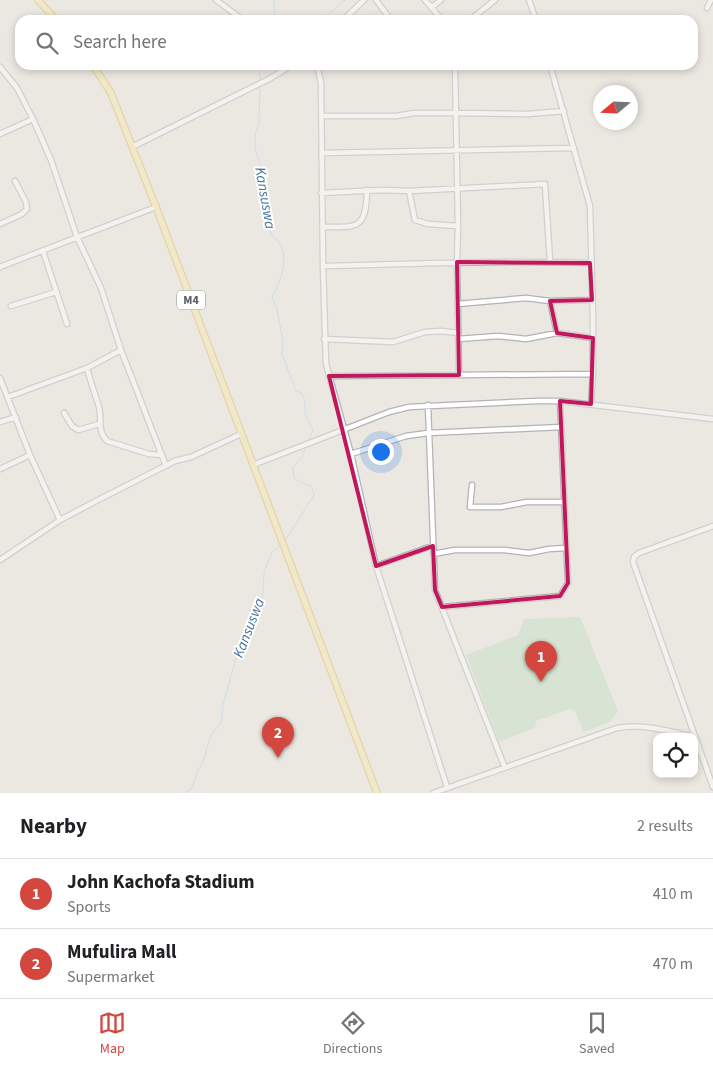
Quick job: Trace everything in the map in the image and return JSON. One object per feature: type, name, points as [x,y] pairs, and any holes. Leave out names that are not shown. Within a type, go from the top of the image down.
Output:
[{"type":"main road","points":[[38,0],[52,15]]},
{"type":"main road","name":"M4","points":[[96,70],[111,94],[156,207],[377,793]]},
{"type":"street","points":[[216,0],[236,15]]},
{"type":"street","points":[[348,15],[364,0]]},
{"type":"street","points":[[376,0],[387,15]]},
{"type":"street","points":[[425,0],[438,15]]},
{"type":"street","points":[[432,7],[441,0]]},
{"type":"street","points":[[476,15],[495,0]]},
{"type":"street","points":[[529,0],[534,15]]},
{"type":"street","points":[[707,8],[711,0]]},
{"type":"street","points":[[0,68],[16,88],[33,119],[50,160],[77,237],[101,288],[121,350],[166,466]]},
{"type":"street","points":[[132,146],[284,70]]},
{"type":"street","points":[[318,70],[321,83],[321,193],[325,359],[351,454],[376,566],[447,787]]},
{"type":"street","points":[[455,70],[459,375]]},
{"type":"street","points":[[552,70],[590,206],[593,338],[591,404]]},
{"type":"street","points":[[321,116],[396,116],[414,113],[456,112],[512,114],[564,111]]},
{"type":"street","points":[[0,134],[33,119]]},
{"type":"street","points":[[322,153],[574,148]]},
{"type":"street","points":[[0,224],[22,214],[27,209],[26,202],[16,181]]},
{"type":"street","points":[[321,193],[367,190],[409,191],[545,184],[550,262]]},
{"type":"street","points":[[323,227],[351,227],[361,222],[365,216],[367,206],[367,190]]},
{"type":"street","points":[[409,191],[416,220],[428,224],[458,226]]},
{"type":"street","points":[[0,267],[156,207]]},
{"type":"street","points":[[43,251],[67,324]]},
{"type":"street","points":[[323,266],[457,262],[590,263]]},
{"type":"street","points":[[11,306],[56,292]]},
{"type":"street","points":[[457,304],[526,298],[550,301],[592,300]]},
{"type":"street","points":[[550,301],[557,334]]},
{"type":"street","points":[[324,339],[393,342],[425,332],[441,331],[458,336],[498,336],[531,339],[557,334],[593,338]]},
{"type":"street","points":[[8,397],[86,368],[121,350]]},
{"type":"street","points":[[86,368],[100,412],[100,424],[104,439],[149,454],[162,455]]},
{"type":"street","points":[[329,376],[593,374]]},
{"type":"street","points":[[0,378],[30,455],[60,520]]},
{"type":"street","points":[[253,465],[399,409],[428,405],[537,400],[560,401],[713,419]]},
{"type":"street","points":[[442,606],[560,596],[568,583],[560,401]]},
{"type":"street","points":[[428,405],[435,590],[505,768]]},
{"type":"street","points":[[64,413],[72,426],[78,430],[100,424]]},
{"type":"street","points":[[0,422],[16,418]]},
{"type":"street","points":[[351,454],[406,436],[428,433],[561,427]]},
{"type":"street","points":[[0,560],[60,520],[175,461],[191,457],[241,434]]},
{"type":"street","points":[[0,469],[30,455]]},
{"type":"street","points":[[472,485],[470,507],[501,507],[527,502],[565,502]]},
{"type":"street","points":[[693,733],[633,562],[634,557],[638,553],[713,526]]},
{"type":"street","points":[[376,566],[432,546]]},
{"type":"street","points":[[433,554],[458,549],[504,550],[529,553],[566,548]]},
{"type":"street","points":[[433,793],[576,741],[624,726],[677,733]]},
{"type":"street","points":[[698,748],[713,787]]},
{"type":"highlighted area","points":[[457,262],[590,263],[592,300],[550,301],[557,333],[593,338],[591,404],[560,401],[568,583],[560,596],[442,607],[435,590],[433,546],[376,566],[329,376],[459,375]]},
{"type":"green space","points":[[580,617],[618,711],[610,722],[584,732],[575,711],[570,709],[536,721],[535,728],[499,742],[466,655],[518,635],[524,619]]},
{"type":"waterway","name":"Kansuswa","points":[[274,0],[275,15]]},
{"type":"waterway","points":[[328,15],[345,0]]},
{"type":"waterway","name":"Kansuswa","points":[[259,70],[260,81]]},
{"type":"waterway","name":"Kansuswa","points":[[260,89],[259,124],[255,135],[255,148],[264,175],[264,189],[271,235],[278,241],[284,256],[282,273],[272,297],[277,309],[283,342],[282,354],[296,391],[301,393],[305,401],[305,413],[313,430],[309,440]]},
{"type":"waterway","name":"Kansuswa","points":[[284,542],[314,495],[311,486],[301,483],[294,478],[293,467],[302,457],[305,449]]},
{"type":"waterway","name":"Kansuswa","points":[[184,793],[192,788],[203,762],[211,735],[221,723],[223,705],[239,647],[258,613],[263,593],[264,573],[272,552],[281,545]]},
{"type":"place","name":"John Kachofa Stadium","points":[[541,682]]},
{"type":"place","name":"Mufulira Mall","points":[[278,758]]}]
